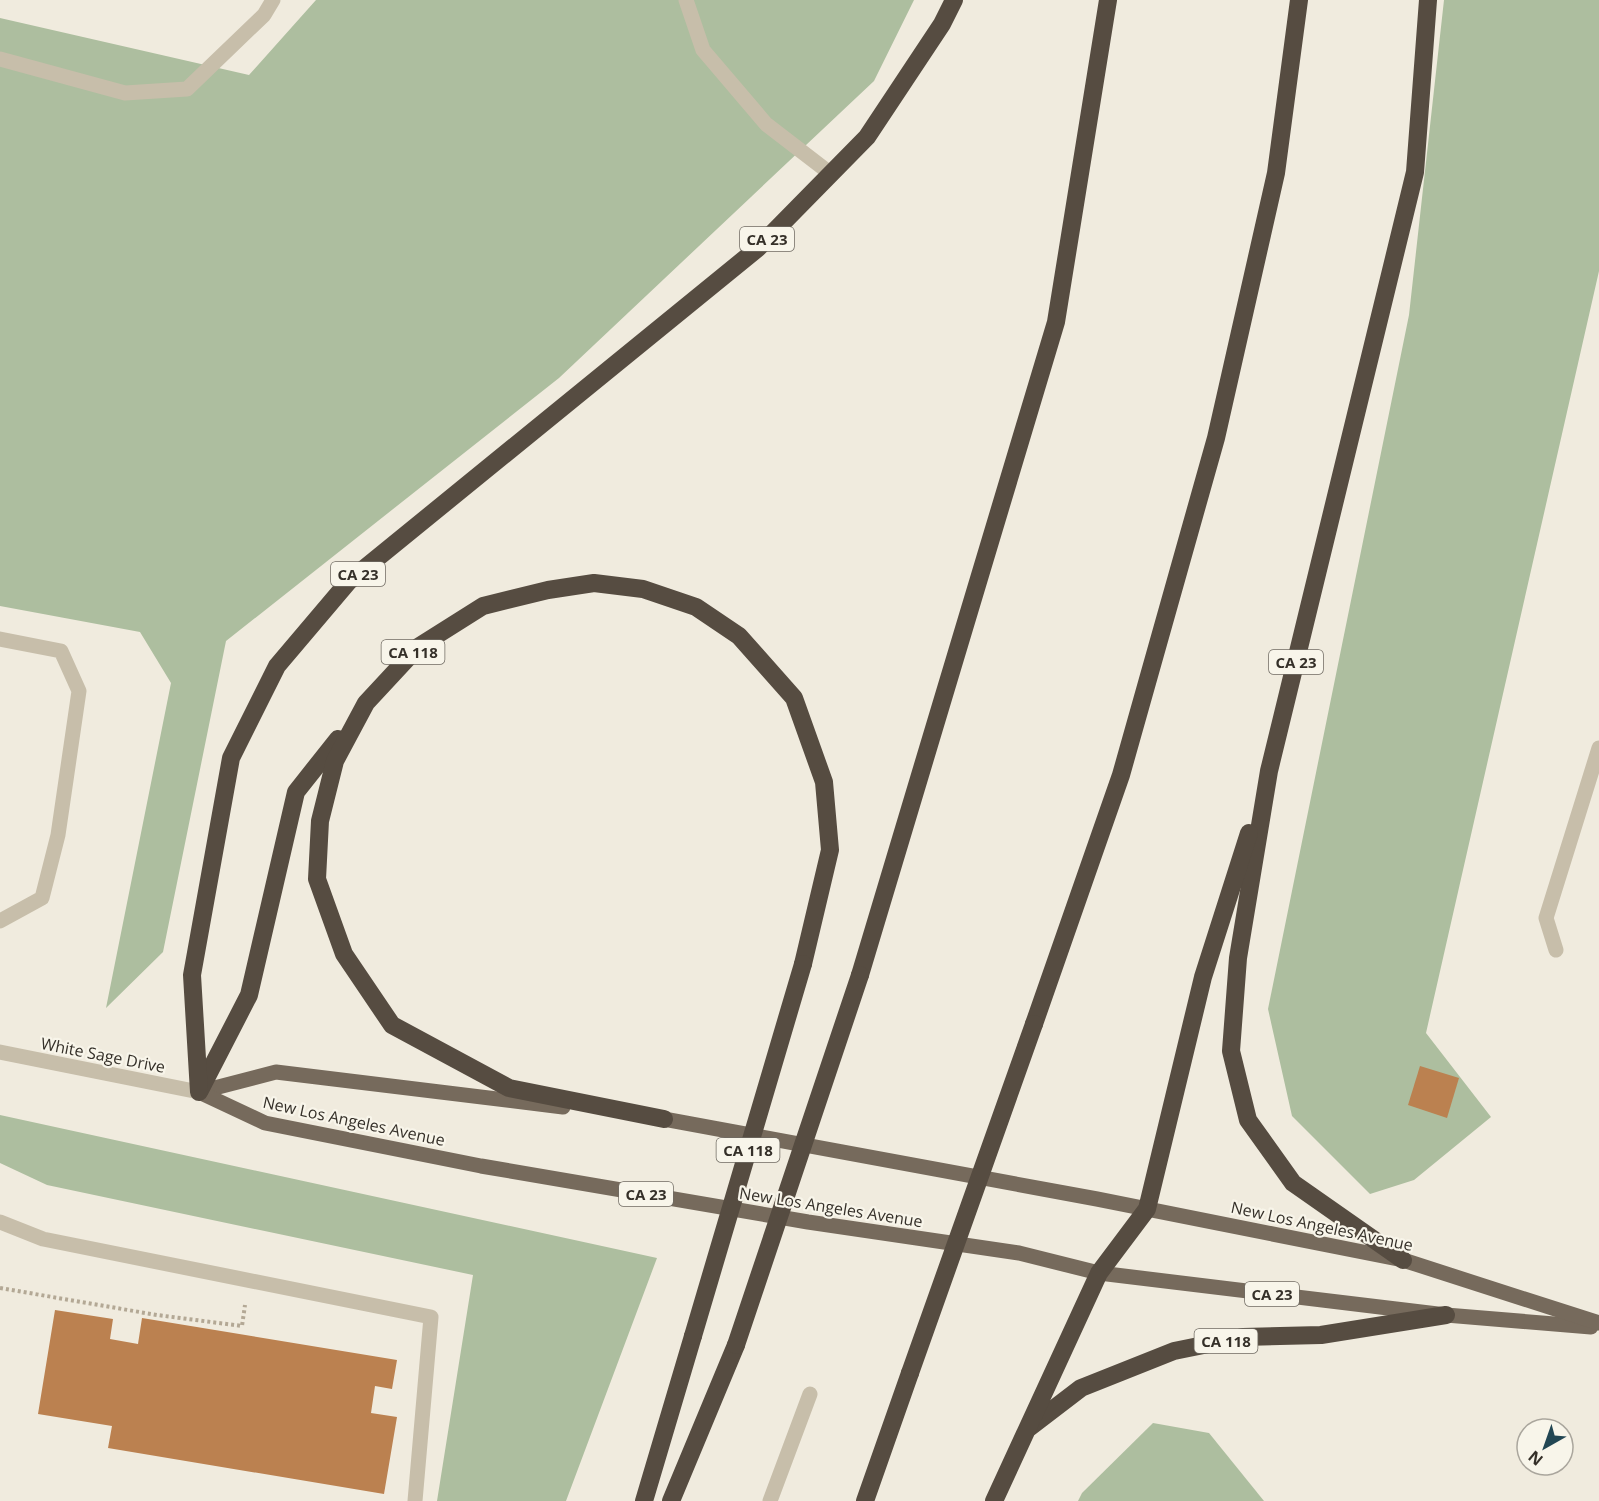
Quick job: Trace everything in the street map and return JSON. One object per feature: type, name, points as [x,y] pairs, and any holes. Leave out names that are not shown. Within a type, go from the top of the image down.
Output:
[{"type":"highway","name":"CA 23","points":[[199,1092],[192,975],[231,758],[277,666],[349,580],[758,248],[867,137],[942,24],[954,0]]},
{"type":"highway","points":[[671,1501],[736,1345],[860,975],[1056,322],[1108,0]]},
{"type":"highway","points":[[865,1501],[1121,775],[1216,438],[1276,173],[1299,0]]},
{"type":"highway","name":"CA 23","points":[[1403,1260],[1293,1183],[1248,1120],[1231,1050],[1238,958],[1269,771],[1415,172],[1428,0]]},
{"type":"highway","name":"CA 118","points":[[644,1501],[803,964],[830,850],[824,782],[794,698],[739,636],[696,607],[643,589],[594,583],[548,590],[483,606],[418,647],[366,703],[335,761],[320,821],[316,879],[344,954],[392,1025],[509,1088],[664,1119]]},
{"type":"highway","points":[[199,1092],[249,995],[296,792],[366,703]]},
{"type":"highway","points":[[1026,1430],[1099,1273],[1147,1209],[1203,976],[1269,771]]},
{"type":"highway","name":"CA 118","points":[[994,1501],[1026,1430],[1081,1388],[1174,1351],[1243,1337],[1322,1335],[1446,1315]]},
{"type":"main road","name":"New Los Angeles Avenue","points":[[199,1092],[276,1072],[664,1119],[1147,1209],[1403,1260],[1599,1325]]},
{"type":"main road","name":"New Los Angeles Avenue","points":[[199,1092],[265,1123],[459,1162],[808,1222],[1019,1253],[1099,1273],[1446,1315],[1599,1325]]},
{"type":"street","points":[[0,58],[125,93],[187,89],[264,15],[273,0]]},
{"type":"street","points":[[686,0],[703,50],[766,124],[831,174]]},
{"type":"street","points":[[0,639],[61,651],[80,692],[58,835],[42,898],[0,921]]},
{"type":"street","points":[[1556,950],[1546,918],[1599,748]]},
{"type":"street","name":"White Sage Drive","points":[[0,1052],[199,1092]]},
{"type":"street","points":[[0,1222],[43,1239],[431,1317],[414,1501]]},
{"type":"street","points":[[770,1501],[810,1394]]},
{"type":"path","points":[[0,1288],[157,1316],[242,1326],[248,1280]]},
{"type":"green space","points":[[316,0],[914,0],[874,81],[559,378],[226,641],[163,952],[106,1008],[171,683],[140,632],[0,606],[0,18],[249,75]]},
{"type":"green space","points":[[1444,0],[1599,0],[1599,271],[1426,1033],[1491,1117],[1414,1180],[1370,1194],[1292,1116],[1268,1009],[1409,315]]},
{"type":"green space","points":[[0,1115],[657,1258],[566,1501],[437,1501],[473,1275],[47,1185],[0,1163]]},
{"type":"green space","points":[[1153,1423],[1209,1433],[1264,1501],[1078,1501],[1082,1493]]},
{"type":"building","points":[[1420,1066],[1459,1078],[1447,1118],[1408,1105]]},
{"type":"building","points":[[55,1310],[113,1319],[110,1339],[138,1344],[142,1318],[397,1360],[392,1389],[375,1386],[371,1413],[397,1417],[384,1494],[108,1448],[112,1426],[38,1414]]}]
